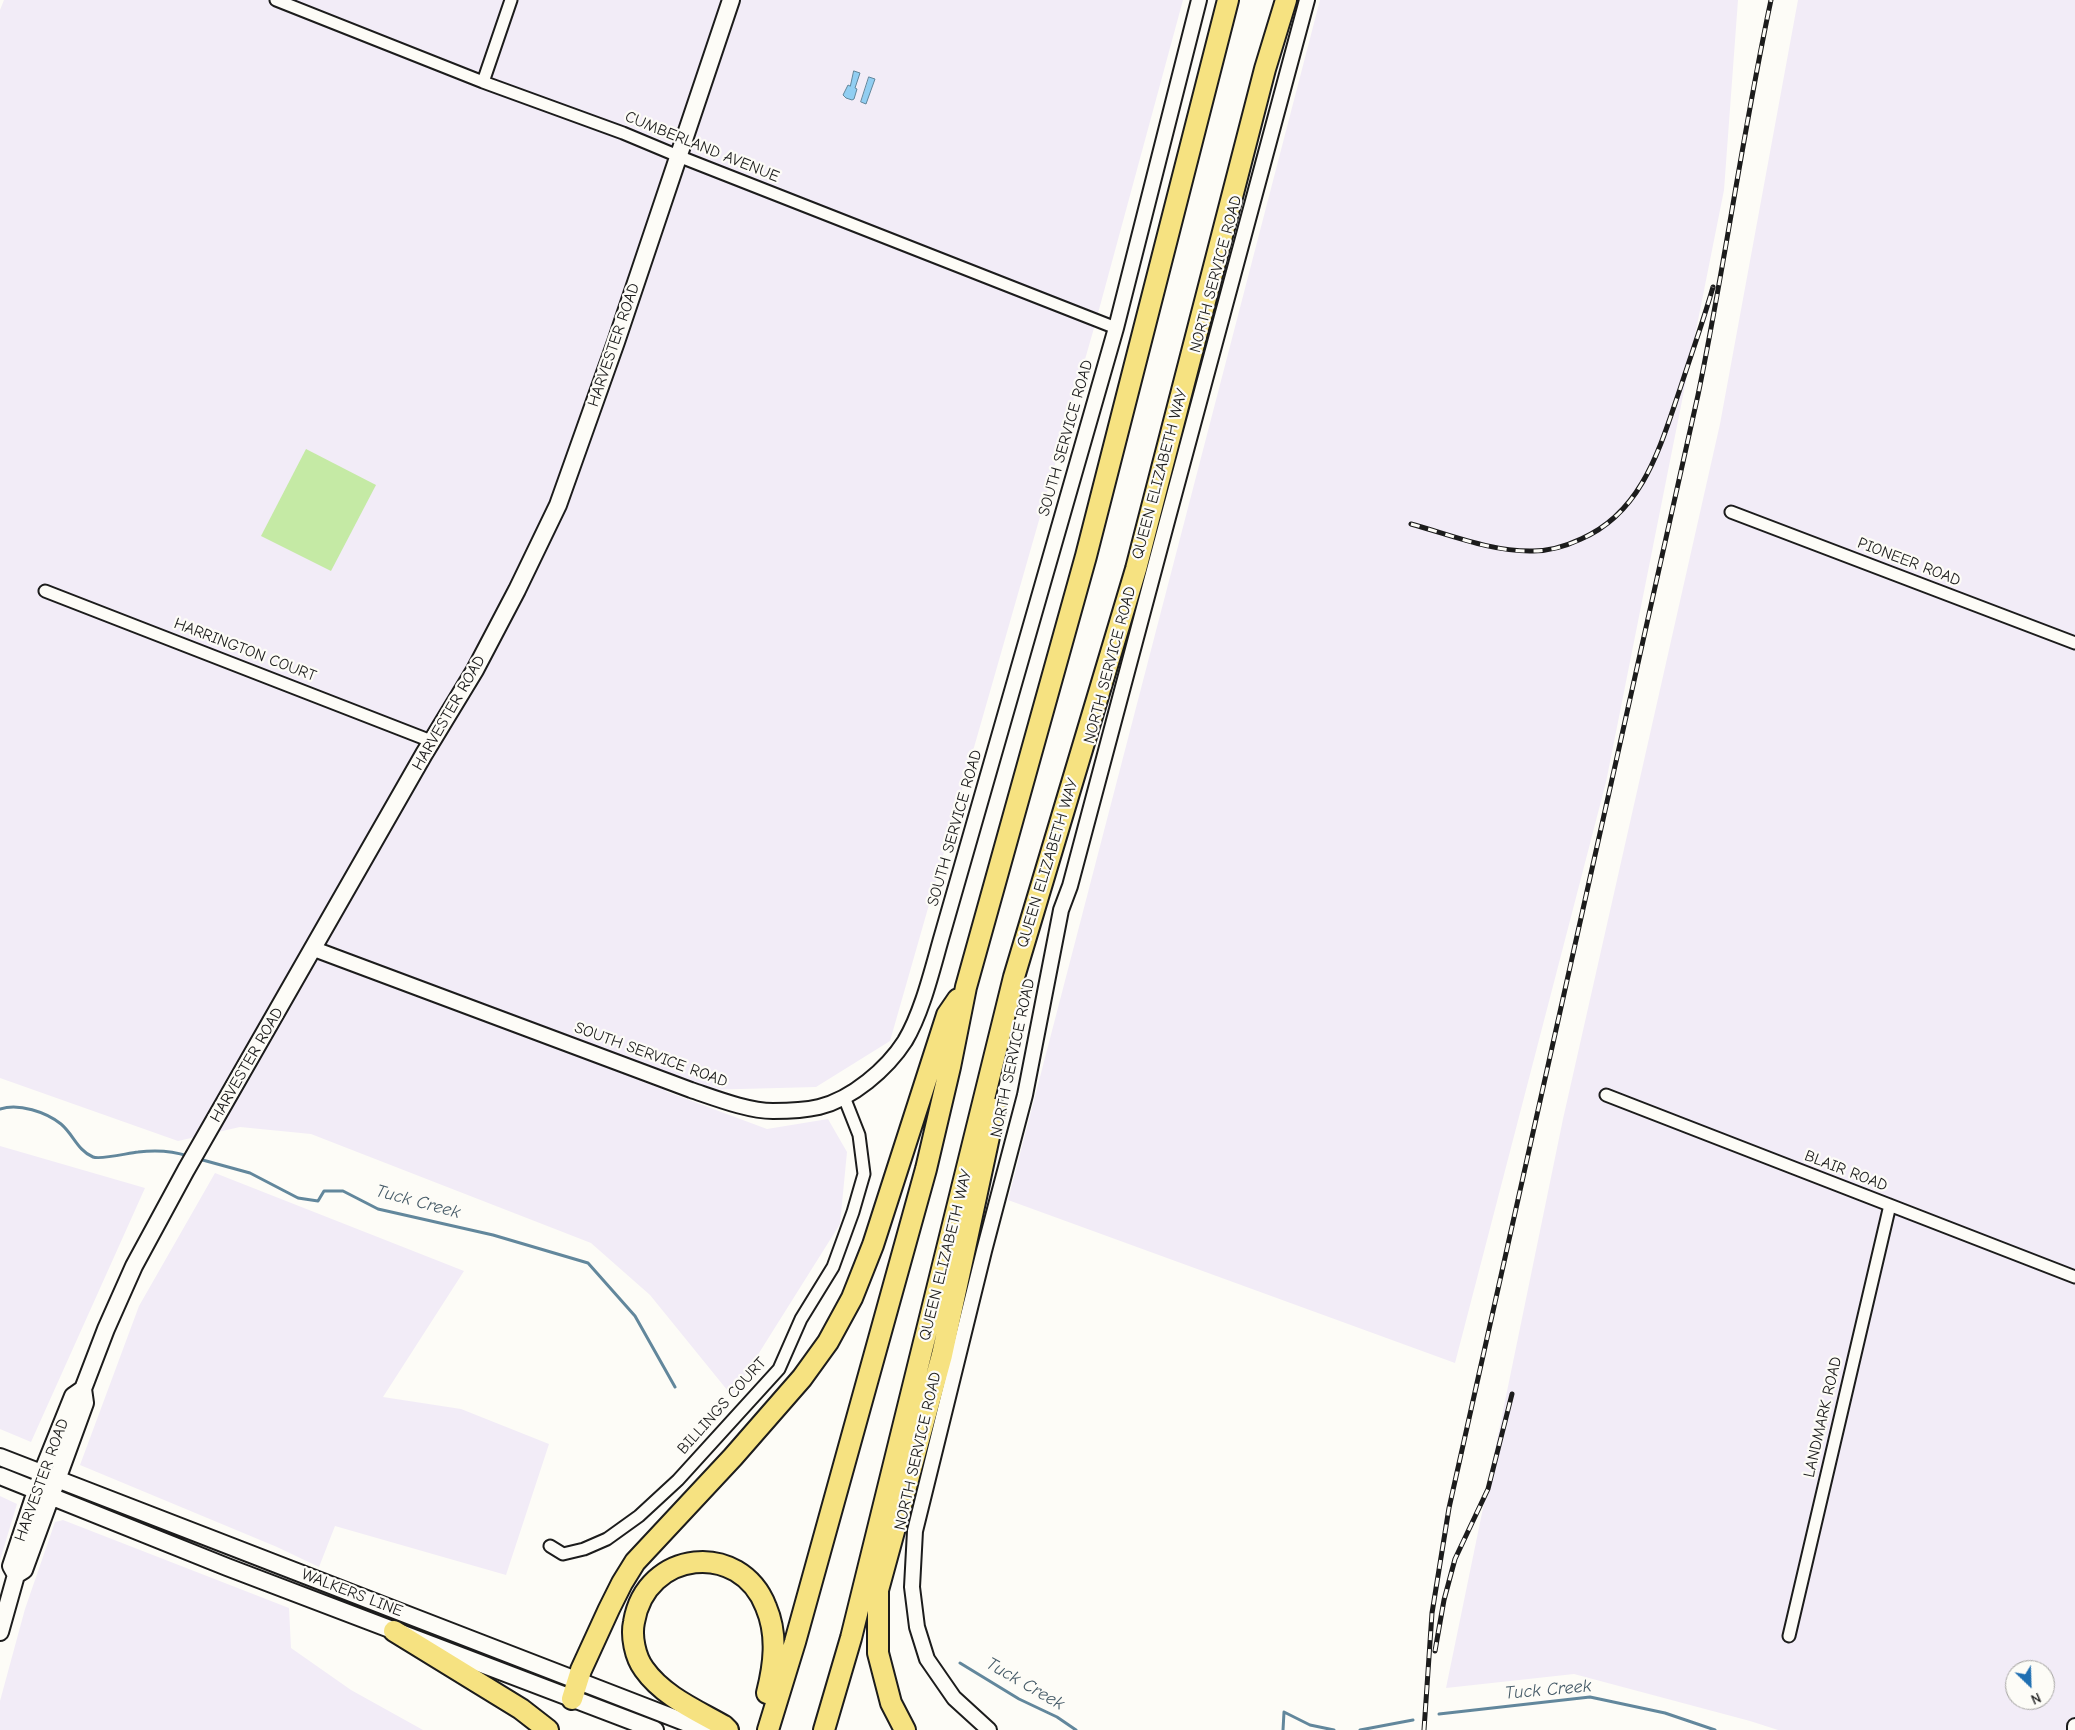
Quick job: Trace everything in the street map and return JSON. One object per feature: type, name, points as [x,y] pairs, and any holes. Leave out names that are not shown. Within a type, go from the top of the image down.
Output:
[{"type":"highway","points":[[768,1730],[795,1642],[923,1178],[950,1067],[966,987],[1098,512],[1228,0]]},
{"type":"highway","name":"QUEEN ELIZABETH WAY","points":[[825,1730],[851,1638],[1014,977],[1136,569],[1266,69],[1286,0]]},
{"type":"highway","points":[[905,1730],[891,1703],[878,1653],[878,1590],[942,1355],[1017,1010],[1014,977]]},
{"type":"highway","points":[[576,1690],[582,1670],[609,1609],[635,1562],[790,1393],[828,1342],[852,1298],[873,1245],[947,1015],[966,987]]},
{"type":"highway","points":[[728,1730],[666,1692],[642,1668],[637,1655],[633,1627],[635,1613],[650,1585],[671,1568],[700,1562],[731,1568],[746,1578],[759,1593],[771,1622],[774,1655],[772,1671],[757,1730]]},
{"type":"highway","points":[[394,1631],[515,1704],[548,1730]]},
{"type":"main road","name":"HARVESTER ROAD","points":[[0,1632],[16,1575],[11,1566],[43,1494],[73,1396],[84,1389],[106,1329],[134,1266],[186,1170],[314,949],[431,741],[480,661],[558,505],[731,0]]},
{"type":"main road","name":"WALKERS LINE","points":[[0,1457],[576,1690],[655,1730]]},
{"type":"main road","name":"WALKERS LINE","points":[[0,1476],[228,1568],[394,1631],[705,1730]]},
{"type":"street","name":"CUMBERLAND AVENUE","points":[[276,0],[483,82],[623,133],[1116,328]]},
{"type":"street","points":[[483,82],[511,0]]},
{"type":"street","name":"SOUTH SERVICE ROAD","points":[[314,949],[691,1090],[772,1111],[818,1107],[844,1097],[866,1082],[895,1054],[906,1040],[926,988],[1116,328],[1199,0]]},
{"type":"street","name":"NORTH SERVICE ROAD","points":[[989,1730],[954,1698],[927,1659],[917,1627],[912,1587],[915,1531],[984,1251],[1025,1095],[1062,910],[1307,0]]},
{"type":"street","name":"PIONEER ROAD","points":[[1731,512],[2075,643]]},
{"type":"street","name":"HARRINGTON COURT","points":[[46,590],[431,741]]},
{"type":"street","name":"BLAIR ROAD","points":[[1606,1095],[2075,1277]]},
{"type":"street","name":"BILLINGS COURT","points":[[550,1546],[563,1554],[584,1549],[607,1539],[638,1516],[678,1480],[779,1369],[801,1320],[833,1267],[853,1212],[864,1174],[859,1134],[844,1097]]},
{"type":"street","name":"LANDMARK ROAD","points":[[1789,1636],[1890,1205]]},
{"type":"shaded area","points":[[4,0],[1183,0],[1094,328],[890,1041],[816,1087],[665,1091],[767,1129],[828,1119],[847,1152],[840,1224],[732,1396],[650,1295],[591,1243],[311,1134],[240,1127],[178,1141],[0,1078],[0,10]]},
{"type":"shaded area","points":[[1320,0],[1738,0],[1724,190],[1606,782],[1455,1363],[1008,1200]]},
{"type":"shaded area","points":[[1798,0],[2075,0],[2075,1730],[1778,1730],[1574,1674],[1446,1688],[1563,1119],[1720,424]]},
{"type":"shaded area","points":[[0,1146],[145,1188],[31,1442],[0,1429]]},
{"type":"shaded area","points":[[215,1173],[464,1271],[383,1397],[461,1409],[549,1444],[506,1575],[335,1526],[319,1567],[277,1547],[80,1465],[139,1306]]},
{"type":"shaded area","points":[[0,1496],[17,1504],[0,1560]]},
{"type":"shaded area","points":[[63,1520],[289,1608],[291,1648],[351,1690],[423,1730],[0,1730],[0,1701],[25,1609],[55,1522]]},
{"type":"green space","points":[[306,449],[376,485],[331,571],[261,536]]},
{"type":"water","points":[[854,71],[860,73],[855,88],[857,89],[852,100],[843,95],[848,85],[850,86]]},
{"type":"water","points":[[869,77],[875,79],[866,104],[861,102]]},
{"type":"waterway","name":"Tuck Creek","points":[[0,1109],[7,1107],[24,1108],[48,1116],[61,1124],[79,1147],[93,1157],[108,1157],[150,1151],[170,1152],[188,1156]]},
{"type":"waterway","name":"Tuck Creek","points":[[199,1159],[250,1173],[298,1198],[318,1201],[324,1191],[343,1191],[378,1209],[493,1235],[588,1263],[635,1316],[675,1387]]},
{"type":"waterway","name":"Tuck Creek","points":[[960,1663],[1019,1699],[1057,1717],[1076,1730]]},
{"type":"waterway","name":"Tuck Creek","points":[[1439,1714],[1590,1697],[1665,1713],[1715,1730]]},
{"type":"waterway","name":"Tuck Creek","points":[[1283,1730],[1284,1712],[1310,1725],[1334,1730]]},
{"type":"waterway","name":"Tuck Creek","points":[[1360,1730],[1413,1720]]},
{"type":"railway","points":[[1424,1730],[1432,1613],[1449,1508],[1698,395],[1771,0]]},
{"type":"railway","points":[[1411,524],[1487,546],[1518,551],[1546,550],[1564,546],[1602,527],[1620,512],[1634,495],[1656,455],[1680,389],[1713,287]]},
{"type":"railway","points":[[1435,1651],[1444,1600],[1455,1559],[1488,1489],[1512,1394]]}]
